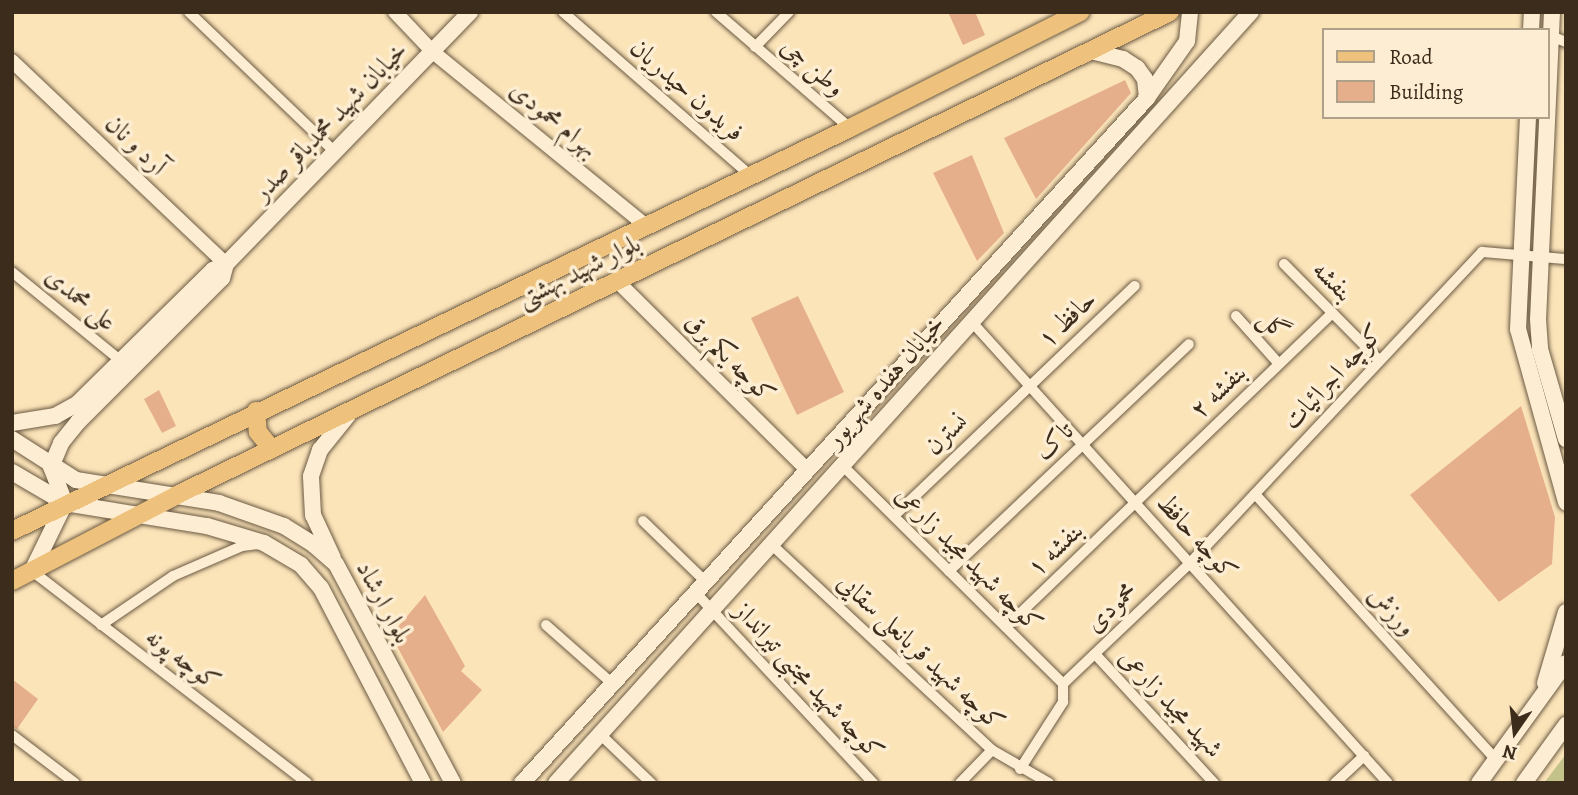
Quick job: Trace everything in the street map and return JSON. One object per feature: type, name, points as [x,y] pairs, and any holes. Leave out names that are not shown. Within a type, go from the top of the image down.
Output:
[{"type":"main road","name":"خیابان شهید محمدباقر صدر","points":[[12,424],[67,411],[212,270],[226,264],[470,12]]},
{"type":"main road","name":"بلوار شهید بهشتی","points":[[12,531],[96,487],[850,128],[1082,12]]},
{"type":"main road","name":"بلوار شهید بهشتی","points":[[12,581],[177,495],[1170,12]]},
{"type":"main road","name":"خیابان هفده شهریور","points":[[522,783],[1147,98],[1187,41],[1190,12]]},
{"type":"main road","name":"خیابان هفده شهریور","points":[[556,783],[1251,12]]},
{"type":"main road","points":[[1552,12],[1559,39],[1543,257],[1540,349],[1566,439]]},
{"type":"main road","points":[[1091,51],[1123,59],[1137,68],[1145,79],[1147,98]]},
{"type":"main road","points":[[1528,119],[1520,348],[1565,502]]},
{"type":"main road","name":"خیابان شهید محمدباقر صدر","points":[[51,467],[61,443],[78,422],[222,278],[226,264]]},
{"type":"main road","points":[[336,564],[313,515],[311,475],[320,450],[353,410]]},
{"type":"main road","points":[[256,411],[258,432],[272,449]]},
{"type":"main road","name":"بلوار ارشاد","points":[[12,439],[51,467],[96,487],[177,495],[219,503],[284,526],[336,564],[450,777]]},
{"type":"main road","points":[[32,571],[57,526],[65,503],[51,467]]},
{"type":"main road","points":[[12,472],[65,503]]},
{"type":"main road","name":"بلوار ارشاد","points":[[65,503],[143,513],[264,543],[301,565],[321,588],[424,783]]},
{"type":"main road","points":[[1543,691],[1566,612]]},
{"type":"main road","points":[[1479,783],[1543,691],[1566,663]]},
{"type":"main road","points":[[374,690],[397,679]]},
{"type":"main road","points":[[1524,783],[1566,725]]},
{"type":"main road","points":[[1547,750],[1566,742]]},
{"type":"main road","points":[[450,777],[464,783]]},
{"type":"street","points":[[189,12],[334,150]]},
{"type":"street","name":"بهرام محمودی","points":[[395,12],[433,51],[645,225]]},
{"type":"street","name":"فریدون حیدریان","points":[[563,12],[750,175]]},
{"type":"street","name":"وطن چی","points":[[716,12],[850,128]]},
{"type":"street","points":[[755,47],[789,12]]},
{"type":"street","name":"آرد و نان","points":[[12,61],[226,264]]},
{"type":"street","name":"کوچه اجرائیات","points":[[1190,563],[1482,252],[1522,256]]},
{"type":"street","points":[[1522,256],[1566,259]]},
{"type":"street","name":"بنفشه","points":[[1284,264],[1379,360]]},
{"type":"street","name":"علی محمدی","points":[[12,272],[121,361]]},
{"type":"street","name":"کوچه یکم برق","points":[[617,281],[808,471]]},
{"type":"street","name":"حافظ ۱","points":[[1030,386],[1135,286]]},
{"type":"street","name":"بنفشه ۲","points":[[1135,503],[1332,313]]},
{"type":"street","name":"گل","points":[[1236,316],[1279,364]]},
{"type":"street","name":"کوچه حافظ","points":[[971,321],[1388,783]]},
{"type":"street","name":"تاک","points":[[949,571],[1189,344]]},
{"type":"street","name":"نسترن","points":[[894,516],[1030,386]]},
{"type":"street","name":"کوچه شهید مجید زارعی","points":[[843,466],[1063,684]]},
{"type":"street","name":"ورزش","points":[[1255,494],[1495,759]]},
{"type":"street","name":"بنفشه ۱","points":[[1006,627],[1135,503]]},
{"type":"street","name":"کوچه شهید مجتبی تیرانداز","points":[[643,521],[701,588],[712,609],[873,783]]},
{"type":"street","points":[[101,625],[173,576],[242,546],[264,543]]},
{"type":"street","name":"کوچه شهید قربانعلی سقایی","points":[[771,544],[992,750],[1020,769],[1049,783]]},
{"type":"street","name":"محمودی","points":[[1063,684],[1190,563]]},
{"type":"street","name":"کوچه پونه","points":[[32,571],[307,783]]},
{"type":"street","points":[[546,625],[613,684]]},
{"type":"street","name":"شهید مجید زارعی","points":[[1095,653],[1214,783]]},
{"type":"street","points":[[1020,769],[1063,702],[1063,684]]},
{"type":"street","points":[[600,734],[651,783]]},
{"type":"street","points":[[12,735],[75,783]]},
{"type":"street","points":[[960,783],[992,750]]},
{"type":"street","points":[[1335,783],[1364,756]]},
{"type":"shaded area","points":[[1566,754],[1566,783],[1544,783]]},
{"type":"building","points":[[948,12],[975,12],[985,35],[963,45]]},
{"type":"building","points":[[1125,80],[1131,93],[1036,199],[1004,138]]},
{"type":"building","points":[[972,155],[1004,233],[977,261],[933,173]]},
{"type":"building","points":[[798,296],[844,392],[797,415],[751,318]]},
{"type":"building","points":[[159,390],[176,426],[162,433],[144,399]]},
{"type":"building","points":[[1521,406],[1555,517],[1552,564],[1499,602],[1410,495]]},
{"type":"building","points":[[425,595],[465,666],[461,671],[482,690],[443,732],[391,635]]},
{"type":"building","points":[[12,679],[38,699],[17,729],[12,727]]}]
